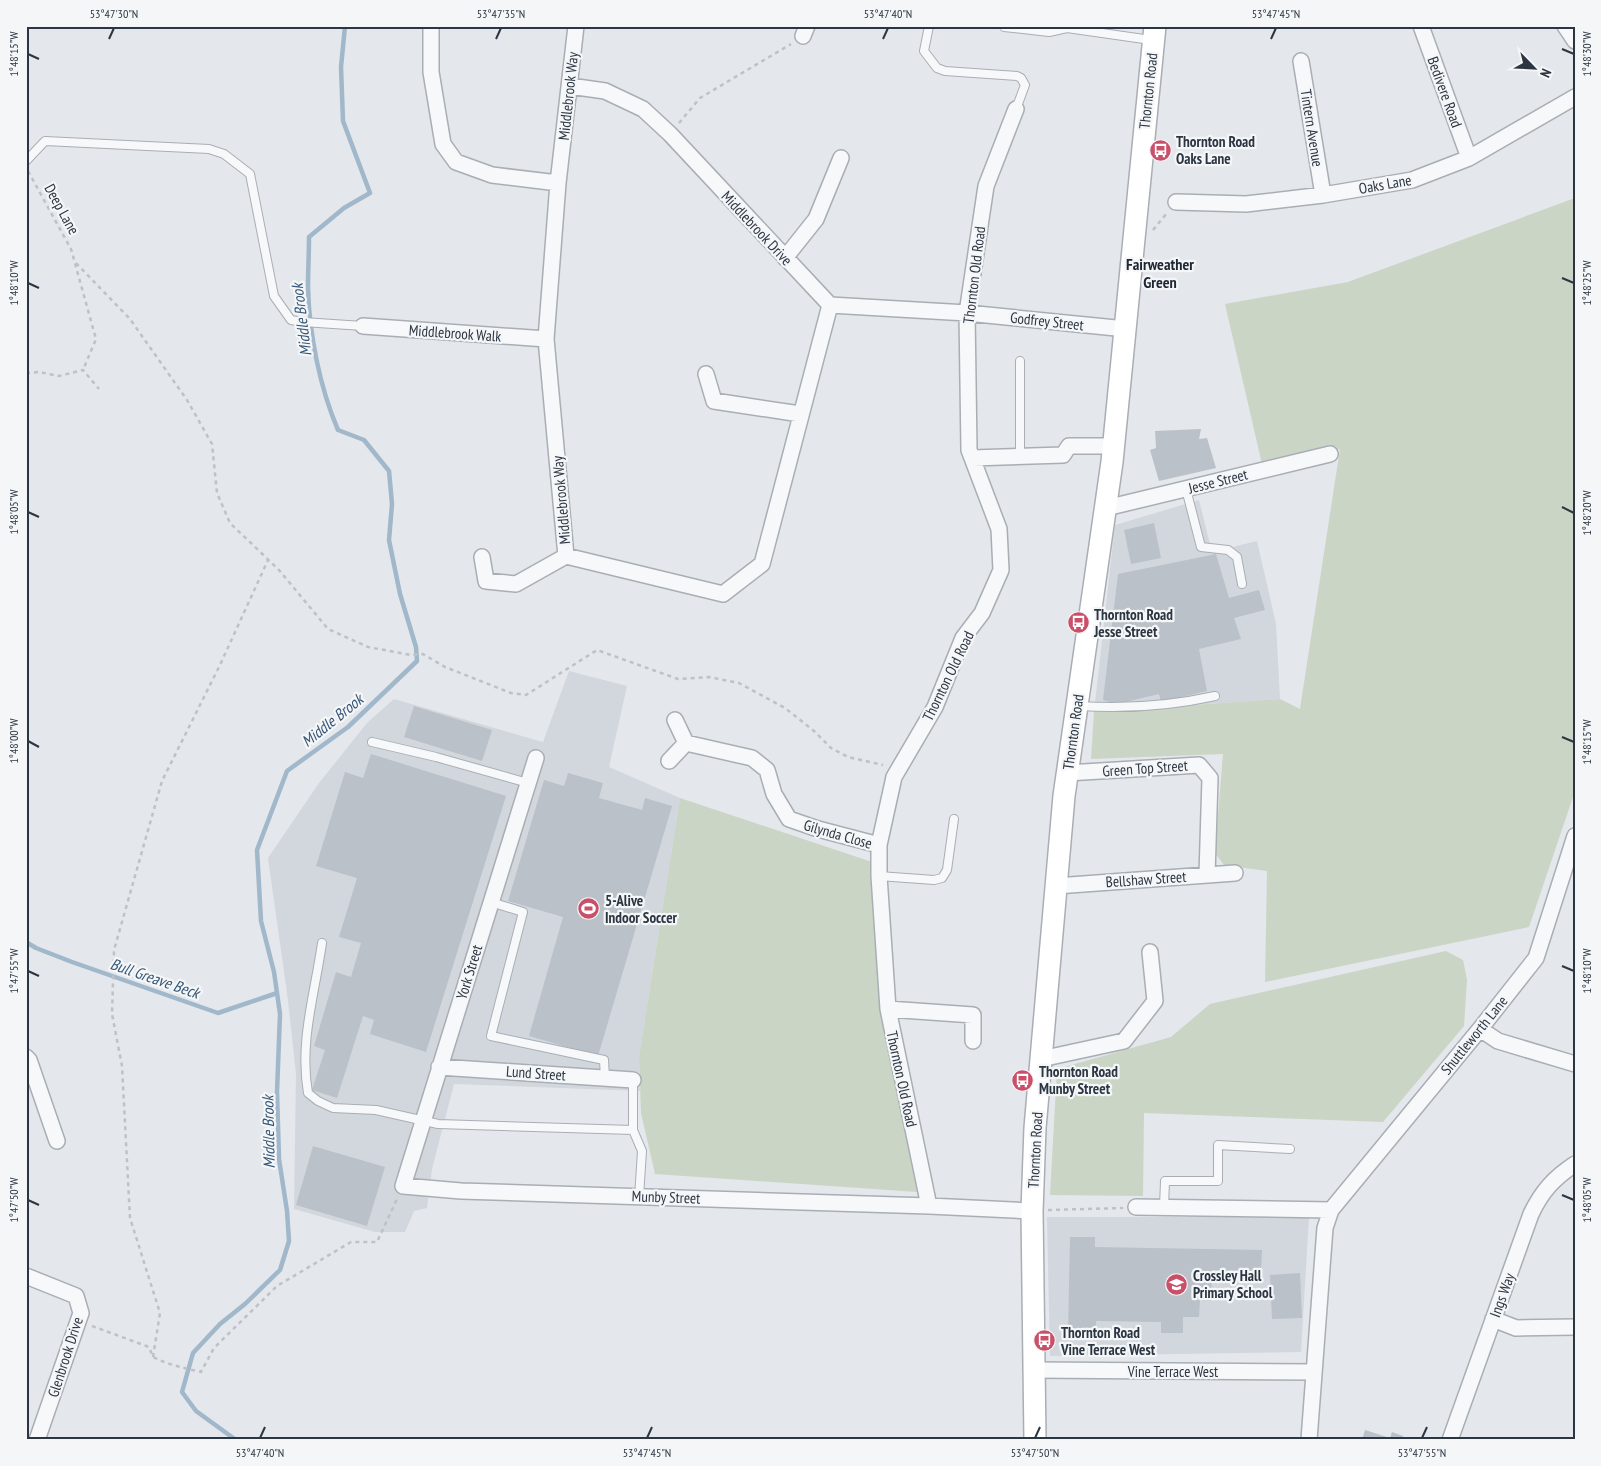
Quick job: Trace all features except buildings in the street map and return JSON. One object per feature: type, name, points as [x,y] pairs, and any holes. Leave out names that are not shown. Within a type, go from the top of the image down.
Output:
[{"type":"main road","name":"Thornton Road","points":[[1035,1440],[1032,1211],[1035,1128],[1067,773],[1112,462],[1154,34]]},
{"type":"street","points":[[431,26],[431,72],[444,144],[456,162],[492,175],[558,184]]},
{"type":"street","name":"Middlebrook Way","points":[[576,26],[558,184],[546,339],[566,556],[723,594],[762,564],[830,305]]},
{"type":"street","name":"Bedivere Road","points":[[1421,26],[1469,158]]},
{"type":"street","points":[[1565,26],[1575,41]]},
{"type":"street","name":"Tintern Avenue","points":[[1301,61],[1323,195]]},
{"type":"street","name":"Middlebrook Drive","points":[[570,86],[605,91],[642,109],[670,134],[830,305]]},
{"type":"street","name":"Oaks Lane","points":[[1176,202],[1246,204],[1323,195],[1412,180],[1469,158],[1575,97]]},
{"type":"street","name":"Thornton Old Road","points":[[929,1206],[888,1009],[879,845],[894,776],[935,707],[963,638],[982,613],[1001,570],[999,529],[969,450],[967,313],[986,186],[1016,109]]},
{"type":"street","points":[[785,258],[816,219],[841,158]]},
{"type":"street","points":[[830,305],[967,313]]},
{"type":"street","name":"Godfrey Street","points":[[967,313],[1126,329]]},
{"type":"street","name":"Middlebrook Walk","points":[[363,326],[546,339]]},
{"type":"street","points":[[706,374],[714,401],[800,414]]},
{"type":"street","points":[[972,458],[1063,455],[1069,446],[1113,446]]},
{"type":"street","name":"Jesse Street","points":[[1106,508],[1330,454]]},
{"type":"street","points":[[482,557],[486,581],[516,584],[566,556]]},
{"type":"street","points":[[670,761],[686,742],[675,720]]},
{"type":"street","name":"Gilynda Close","points":[[686,742],[752,758],[767,770],[774,794],[789,819],[818,829],[879,845]]},
{"type":"street","name":"York Street","points":[[403,1186],[536,758]]},
{"type":"street","name":"Green Top Street","points":[[1067,773],[1199,765],[1210,778],[1207,875]]},
{"type":"street","name":"Shuttleworth Lane","points":[[1309,1440],[1325,1228],[1331,1210],[1536,958],[1575,836]]},
{"type":"street","name":"Bellshaw Street","points":[[1056,886],[1235,874]]},
{"type":"street","points":[[1041,1059],[1124,1041],[1156,1001],[1150,952]]},
{"type":"street","points":[[888,1009],[973,1015],[973,1042]]},
{"type":"street","points":[[1480,1029],[1498,1041],[1575,1064]]},
{"type":"street","points":[[26,1057],[29,1060],[57,1141]]},
{"type":"street","name":"Lund Street","points":[[440,1067],[633,1080]]},
{"type":"street","name":"Ings Way","points":[[1450,1440],[1531,1214],[1539,1198],[1558,1176],[1575,1164]]},
{"type":"street","name":"Munby Street","points":[[403,1186],[461,1191],[929,1206]]},
{"type":"street","points":[[929,1206],[1032,1211]]},
{"type":"street","points":[[1136,1207],[1331,1210]]},
{"type":"street","name":"Glenbrook Drive","points":[[26,1276],[76,1296],[81,1313],[37,1440]]},
{"type":"street","points":[[1493,1319],[1516,1328],[1575,1327]]},
{"type":"street","name":"Vine Terrace West","points":[[1033,1370],[1313,1372]]},
{"type":"lane","points":[[930,26],[924,51],[938,68],[945,71],[1017,76],[1021,78],[1025,86],[1016,109]]},
{"type":"lane","points":[[1004,27],[1049,32],[1067,28],[1154,34]]},
{"type":"lane","points":[[26,161],[45,141],[208,149],[224,154],[250,174],[274,296],[291,320],[363,326]]},
{"type":"lane","points":[[1020,362],[1020,457]]},
{"type":"lane","points":[[1186,488],[1201,547],[1228,550],[1237,557],[1242,584]]},
{"type":"lane","points":[[1077,706],[1138,708],[1215,696]]},
{"type":"lane","points":[[372,742],[436,757],[528,783]]},
{"type":"lane","points":[[880,876],[934,880],[942,878],[947,870],[954,819]]},
{"type":"lane","points":[[491,902],[523,912],[491,1036],[604,1060],[605,1078]]},
{"type":"lane","points":[[322,943],[309,1010],[304,1058],[308,1093],[318,1101],[333,1108],[376,1110],[438,1124],[633,1130]]},
{"type":"lane","points":[[633,1080],[633,1130],[642,1151],[639,1196]]},
{"type":"lane","points":[[1164,1207],[1165,1181],[1218,1181],[1218,1145],[1290,1149]]},
{"type":"path","points":[[670,134],[700,98],[805,31]]},
{"type":"path","name":"Deep Lane","points":[[26,167],[71,249],[76,263]]},
{"type":"path","points":[[1135,232],[1150,232],[1176,202]]},
{"type":"path","points":[[76,263],[96,340],[83,370]]},
{"type":"path","points":[[76,263],[130,319],[187,400],[212,444],[217,494],[230,523],[279,570],[328,629],[368,647],[410,655],[423,654],[445,667],[511,693],[526,695],[597,650],[678,679],[709,676],[739,683],[785,708],[814,731],[831,748],[848,757],[891,766],[898,770]]},
{"type":"path","points":[[26,373],[39,372],[59,376],[83,370]]},
{"type":"path","points":[[83,370],[99,389]]},
{"type":"path","points":[[153,1357],[160,1313],[130,1218],[122,1066],[112,1014],[114,950],[162,782],[220,665],[268,560]]},
{"type":"path","points":[[78,1321],[149,1347],[153,1357],[178,1367],[201,1372],[214,1348],[277,1286],[351,1242],[377,1242],[403,1186]]},
{"type":"path","points":[[1032,1211],[1136,1207]]},
{"type":"shaded area","points":[[1199,500],[1212,552],[1257,541],[1276,624],[1280,699],[1094,712],[1115,525]]},
{"type":"shaded area","points":[[569,671],[627,686],[609,767],[680,798],[639,1057],[640,1091],[454,1084],[432,1169],[427,1208],[414,1211],[405,1232],[375,1232],[294,1209],[296,1074],[288,1000],[268,858],[319,783],[367,723],[394,699],[543,742]]},
{"type":"shaded area","name":"Crossley Hall Primary School","points":[[1047,1217],[1309,1217],[1301,1352],[1050,1356]]},
{"type":"green space","points":[[1575,198],[1575,791],[1529,927],[1265,982],[1267,871],[1224,865],[1215,853],[1223,754],[1091,759],[1094,712],[1280,699],[1300,709],[1340,449],[1262,464],[1225,304],[1348,282]]},
{"type":"green space","points":[[680,798],[872,862],[879,1000],[917,1192],[655,1174],[641,1113],[639,1057]]},
{"type":"green space","points":[[1446,951],[1463,960],[1467,980],[1464,1026],[1383,1122],[1144,1113],[1143,1196],[1050,1195],[1057,1069],[1171,1037],[1210,1004]]},
{"type":"waterway","name":"Middle Brook","points":[[236,1440],[196,1411],[182,1392],[193,1353],[220,1324],[245,1304],[280,1270],[289,1241],[287,1211],[279,1159],[277,1092],[280,1014],[274,972],[261,921],[257,850],[287,771],[348,727],[417,661],[416,647],[400,594],[389,540],[392,504],[389,471],[364,440],[338,430],[326,397],[313,342],[308,287],[309,237],[344,208],[370,193],[343,121],[341,67],[345,26]]},
{"type":"waterway","name":"Bull Greave Beck","points":[[26,942],[36,948],[72,962],[218,1013],[277,993]]},
{"type":"place","name":"Thornton Road Oaks Lane","points":[[1160,150]]},
{"type":"place","name":"Thornton Road Jesse Street","points":[[1078,623]]},
{"type":"place","name":"5-Alive Indoor Soccer","points":[[589,909]]},
{"type":"place","name":"Thornton Road Munby Street","points":[[1023,1080]]},
{"type":"place","name":"Crossley Hall Primary School","points":[[1177,1284]]},
{"type":"place","name":"Thornton Road Vine Terrace West","points":[[1045,1341]]},
{"type":"district","name":"Fairweather Green","points":[[1160,273]]}]
